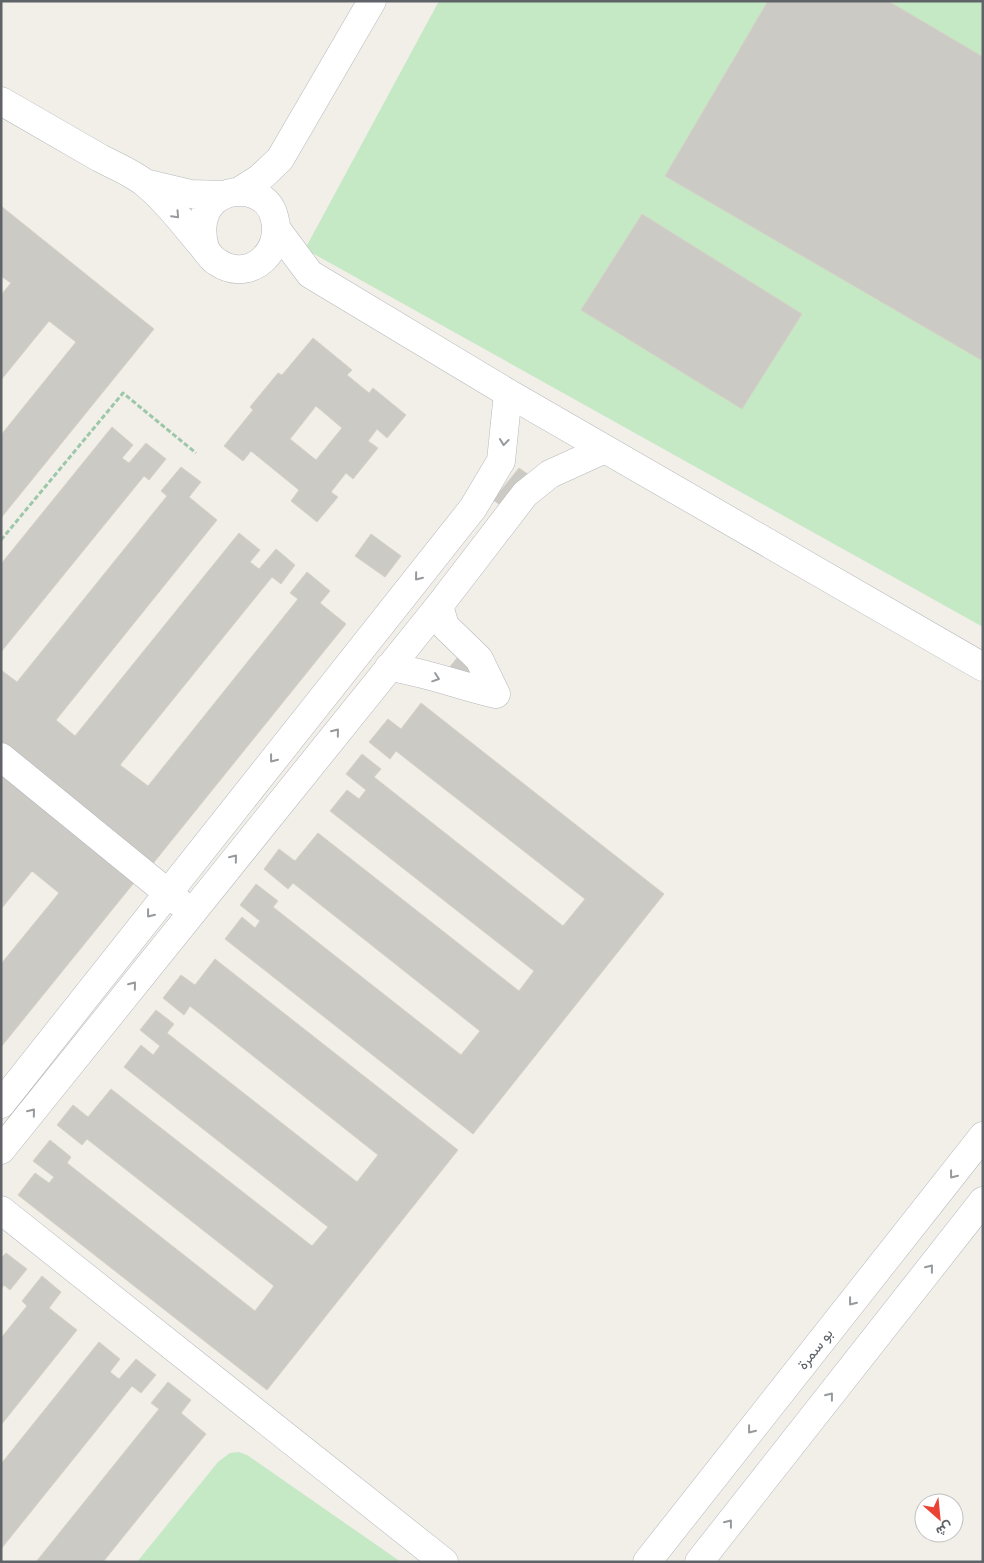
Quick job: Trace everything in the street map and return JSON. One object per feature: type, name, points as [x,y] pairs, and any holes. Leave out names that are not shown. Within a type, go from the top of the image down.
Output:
[{"type":"street","points":[[205,248],[200,233],[202,218],[211,204],[260,178],[280,159],[372,1]]},
{"type":"street","points":[[1,102],[145,184],[190,194],[252,194],[265,202],[310,274]]},
{"type":"street","points":[[253,266],[266,258],[274,246],[276,222],[274,188],[280,159]]},
{"type":"street","points":[[145,184],[217,262],[235,269],[253,266],[310,274],[508,394],[983,666]]},
{"type":"street","points":[[1,1104],[472,508],[502,461],[508,394]]},
{"type":"street","points":[[1,1150],[439,606],[525,494],[550,474],[605,449]]},
{"type":"street","points":[[388,667],[416,670],[458,685],[496,694],[479,659],[445,626],[439,606]]},
{"type":"street","points":[[1,757],[191,912]]},
{"type":"street","name":"بو سمرة","points":[[647,1562],[983,1136]]},
{"type":"street","points":[[699,1562],[983,1201]]},
{"type":"street","points":[[1,1210],[444,1562]]},
{"type":"path","points":[[1,540],[123,393],[196,453]]},
{"type":"green space","points":[[439,1],[983,1],[983,627],[305,249]]},
{"type":"green space","points":[[239,1452],[247,1455],[401,1562],[137,1562],[218,1462],[230,1453]]},
{"type":"building","points":[[768,1],[888,1],[983,57],[983,361],[665,176]]},
{"type":"building","points":[[1,206],[154,329],[1,518],[1,435],[76,342],[49,321],[1,380],[1,295],[11,283],[1,276]]},
{"type":"building","points":[[642,214],[802,314],[742,409],[581,310]]},
{"type":"building","points":[[313,338],[352,370],[347,375],[369,393],[373,388],[406,415],[387,438],[377,429],[368,441],[378,448],[353,479],[346,473],[331,492],[338,497],[317,522],[291,501],[299,490],[251,451],[243,461],[224,446],[253,410],[250,407],[278,373],[282,375]],"holes":[[[316,406],[342,428],[316,460],[290,439]]]},
{"type":"building","points":[[112,427],[133,445],[122,458],[129,463],[146,443],[166,459],[149,480],[144,476],[1,652],[1,564]]},
{"type":"building","points":[[181,467],[201,482],[189,497],[217,520],[56,720],[75,736],[239,533],[260,550],[250,562],[259,569],[276,549],[295,565],[281,584],[272,577],[120,765],[148,786],[298,599],[290,593],[307,572],[330,591],[320,603],[346,624],[151,866],[1,746],[1,670],[17,682],[167,496],[161,491]]},
{"type":"building","points":[[519,468],[532,477],[506,509],[493,500]]},
{"type":"building","points":[[371,534],[401,556],[385,577],[355,556]]},
{"type":"building","points":[[457,658],[473,671],[465,680],[449,668]]},
{"type":"building","points":[[421,703],[664,894],[473,1134],[225,939],[242,917],[255,928],[260,921],[240,905],[256,884],[278,901],[273,907],[461,1055],[480,1031],[293,883],[288,889],[264,869],[279,849],[295,861],[318,833],[519,991],[534,971],[330,811],[347,790],[359,799],[366,790],[346,774],[362,754],[381,769],[374,777],[563,926],[585,899],[396,751],[390,759],[369,742],[388,719],[401,729]]},
{"type":"building","points":[[1,770],[137,879],[1,1047],[1,964],[59,893],[32,871],[1,909]]},
{"type":"building","points":[[215,959],[458,1150],[267,1390],[18,1195],[35,1173],[49,1183],[54,1177],[33,1161],[50,1140],[71,1157],[67,1163],[255,1311],[274,1286],[87,1139],[82,1145],[57,1125],[73,1105],[88,1117],[111,1089],[312,1246],[328,1227],[124,1067],[141,1045],[153,1055],[160,1046],[140,1030],[156,1010],[174,1024],[167,1033],[357,1182],[378,1155],[190,1006],[184,1015],[163,998],[181,975],[195,985]]},
{"type":"building","points":[[6,1253],[27,1269],[10,1290],[4,1285],[1,1289],[1,1258]]},
{"type":"building","points":[[42,1276],[61,1292],[49,1308],[77,1330],[1,1425],[1,1338],[27,1306],[22,1301]]},
{"type":"building","points":[[99,1342],[120,1359],[110,1372],[119,1379],[136,1359],[156,1375],[141,1393],[132,1386],[1,1549],[1,1464]]},
{"type":"building","points":[[168,1382],[191,1400],[181,1413],[206,1434],[103,1562],[36,1562],[159,1409],[151,1403]]}]
